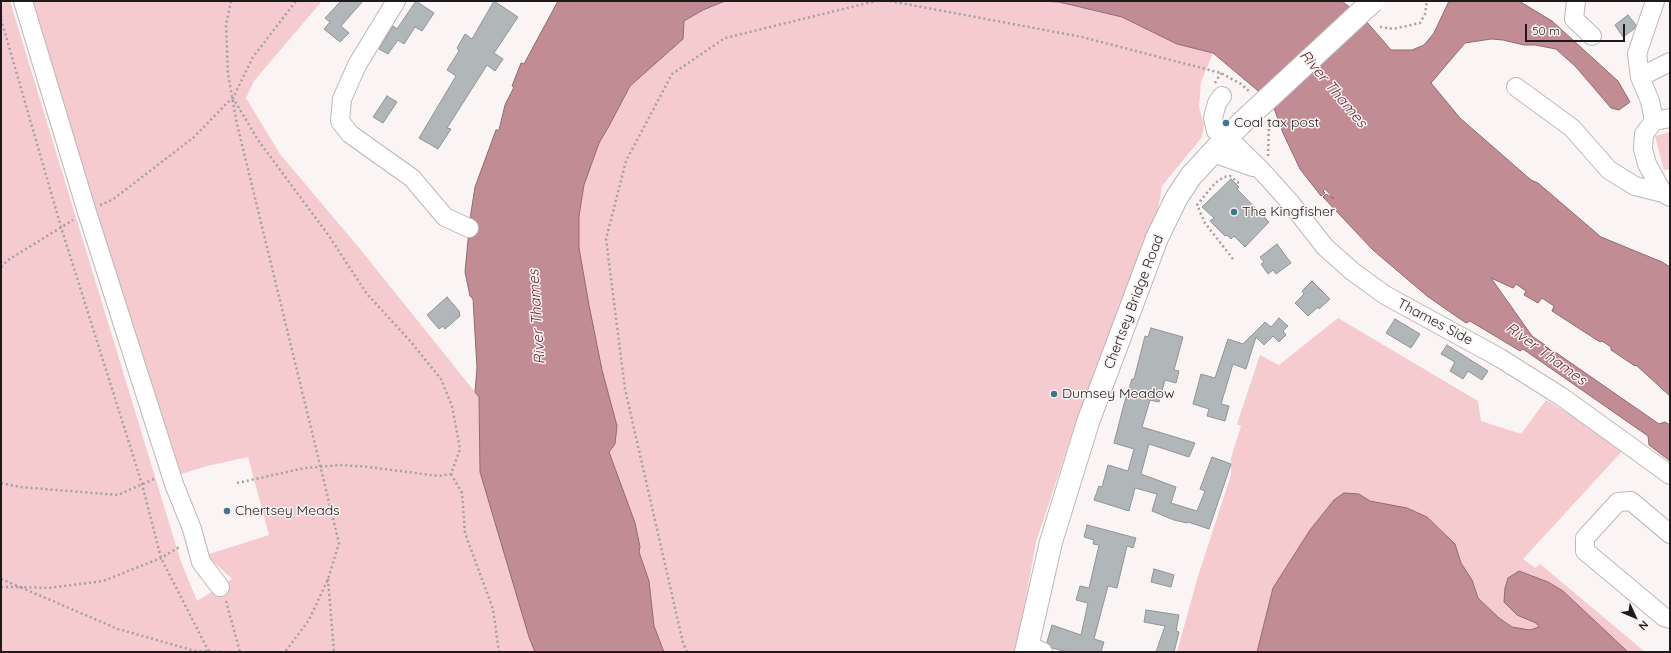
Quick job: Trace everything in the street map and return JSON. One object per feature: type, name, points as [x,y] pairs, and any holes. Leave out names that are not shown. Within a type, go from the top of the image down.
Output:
[{"type":"main road","name":"Chertsey Bridge Road","points":[[1032,650],[1051,542],[1088,422],[1157,238],[1171,208],[1191,176],[1226,137],[1258,111],[1373,1]]},
{"type":"street","points":[[23,1],[87,212],[171,474],[195,540],[201,562],[220,587]]},
{"type":"street","points":[[396,1],[357,65],[342,99],[340,122],[350,134],[412,178],[445,217],[469,228]]},
{"type":"street","points":[[1576,1],[1574,19],[1592,36]]},
{"type":"street","points":[[1655,1],[1637,54],[1640,77],[1650,101],[1662,119],[1644,134],[1643,149],[1647,164],[1666,195]]},
{"type":"street","points":[[1640,77],[1670,62]]},
{"type":"street","points":[[1516,87],[1572,128],[1609,170],[1635,186],[1666,195]]},
{"type":"street","name":"Thames Side","points":[[1222,96],[1215,109],[1214,124],[1216,131],[1264,166],[1325,247],[1352,271],[1385,295],[1500,358],[1562,397],[1670,475]]},
{"type":"street","points":[[1208,157],[1219,155],[1264,166]]},
{"type":"street","points":[[1670,534],[1631,501],[1618,502],[1585,538],[1585,551],[1664,618],[1670,619]]},
{"type":"path","points":[[231,1],[226,25],[228,74],[237,124],[322,467],[339,543],[328,579],[309,620],[285,652]]},
{"type":"path","points":[[1,267],[8,260],[61,227],[112,200],[193,138],[233,98],[253,57],[296,1]]},
{"type":"path","points":[[687,652],[683,643],[625,389],[606,239],[626,161],[672,74],[725,38],[876,1]]},
{"type":"path","points":[[890,1],[1082,37],[1220,73],[1241,84],[1258,111],[1264,166]]},
{"type":"path","points":[[1380,27],[1393,29],[1420,23],[1425,14],[1427,1]]},
{"type":"path","points":[[1,19],[61,227],[142,484],[161,558],[208,652]]},
{"type":"path","points":[[233,98],[258,140],[329,236],[367,294],[411,342],[442,379],[452,406],[460,449],[451,474],[462,493],[465,533],[493,609],[499,652]]},
{"type":"path","points":[[1233,259],[1204,223],[1197,205],[1216,184],[1230,176],[1242,185]]},
{"type":"path","points":[[237,483],[267,475],[322,467],[368,467],[438,476],[451,474]]},
{"type":"path","points":[[1,483],[20,487],[118,495],[171,472],[171,474]]},
{"type":"path","points":[[1,587],[20,586],[49,588],[103,581],[161,558],[191,539],[195,540]]},
{"type":"path","points":[[1,579],[118,629],[195,651],[226,652]]},
{"type":"path","points":[[328,579],[334,652]]},
{"type":"path","points":[[220,587],[229,610],[240,652]]},
{"type":"shaded area","points":[[1,1],[10,1],[181,562],[197,601],[232,579],[206,555],[269,535],[248,457],[207,466],[178,475],[95,217],[95,204],[88,198],[28,1],[322,1],[254,81],[246,98],[280,154],[360,249],[479,397],[480,472],[545,652],[1,652]]},
{"type":"shaded area","points":[[725,1],[1059,2],[1122,17],[1177,44],[1213,53],[1201,82],[1199,107],[1204,125],[1202,137],[1162,186],[1157,216],[1074,428],[1036,542],[1016,652],[664,652],[654,626],[649,581],[639,552],[640,547],[609,452],[615,444],[617,426],[602,370],[589,305],[579,248],[579,216],[584,186],[599,143],[630,86],[683,39],[684,21],[703,10]]},
{"type":"shaded area","points":[[1670,132],[1670,169],[1664,170],[1655,136]]},
{"type":"shaded area","points":[[1338,318],[1478,401],[1481,421],[1521,434],[1546,400],[1625,448],[1523,559],[1535,568],[1540,564],[1645,652],[1628,652],[1563,591],[1548,582],[1519,571],[1517,615],[1536,623],[1539,627],[1530,630],[1512,627],[1499,618],[1478,598],[1472,580],[1461,563],[1455,544],[1427,517],[1407,508],[1370,501],[1359,494],[1334,500],[1310,530],[1273,588],[1257,652],[1177,652],[1198,576],[1231,475],[1231,458],[1241,426],[1237,424],[1260,355],[1279,365]]},
{"type":"water","name":"River Thames","points":[[558,1],[725,1],[703,10],[684,21],[683,39],[630,86],[599,143],[584,185],[579,216],[579,248],[589,305],[602,370],[617,426],[615,444],[609,452],[635,523],[640,547],[639,552],[649,581],[654,626],[664,652],[535,652],[529,637],[480,472],[479,397],[475,392],[477,368],[473,299],[470,296],[465,272],[470,219],[475,187],[496,130],[499,130],[505,105],[514,87],[512,86],[521,63],[524,64]]},
{"type":"water","name":"River Thames","points":[[1038,1],[1342,1],[1366,21],[1391,50],[1412,50],[1424,45],[1434,33],[1449,1],[1519,1],[1552,21],[1618,81],[1630,102],[1619,110],[1611,108],[1576,67],[1556,49],[1535,45],[1524,45],[1503,40],[1491,39],[1465,43],[1431,83],[1460,118],[1531,180],[1538,183],[1601,237],[1662,262],[1670,267],[1670,396],[1636,365],[1635,366],[1611,350],[1611,347],[1602,341],[1600,342],[1552,311],[1554,306],[1542,298],[1538,303],[1524,295],[1526,291],[1516,284],[1513,288],[1491,278],[1532,336],[1659,424],[1665,422],[1670,425],[1670,461],[1649,445],[1648,436],[1523,349],[1520,351],[1470,321],[1466,323],[1427,296],[1373,250],[1323,197],[1326,194],[1334,199],[1325,189],[1323,191],[1325,193],[1321,196],[1300,169],[1283,133],[1274,108],[1275,107],[1213,53],[1177,44],[1122,17],[1059,2]]},
{"type":"water","points":[[1344,493],[1359,494],[1370,501],[1407,508],[1427,517],[1455,544],[1461,563],[1472,580],[1478,598],[1499,618],[1512,627],[1530,630],[1539,627],[1536,623],[1517,615],[1504,602],[1505,588],[1508,578],[1519,571],[1548,582],[1563,591],[1628,652],[1257,652],[1273,588],[1310,530],[1334,500]]},
{"type":"building","points":[[341,1],[363,1],[341,26],[349,33],[340,42],[324,29],[330,22],[325,18]]},
{"type":"building","points":[[416,1],[434,13],[422,31],[415,27],[404,44],[398,40],[388,54],[379,49],[393,26],[397,29]]},
{"type":"building","points":[[494,1],[518,17],[494,53],[503,59],[495,71],[487,65],[447,128],[451,129],[438,149],[419,138],[456,76],[447,70],[459,51],[457,48],[465,34],[472,39]]},
{"type":"building","points":[[1628,15],[1636,25],[1634,29],[1623,37],[1615,25]]},
{"type":"building","points":[[387,96],[397,102],[383,123],[373,117]]},
{"type":"building","name":"The Kingfisher","points":[[1231,179],[1239,187],[1237,189],[1269,222],[1245,247],[1234,236],[1231,239],[1227,235],[1225,236],[1210,221],[1214,218],[1202,207]]},
{"type":"building","points":[[1277,244],[1291,263],[1276,274],[1273,270],[1268,274],[1261,264],[1264,262],[1260,257]]},
{"type":"building","points":[[1312,281],[1330,299],[1308,316],[1295,303],[1304,294],[1302,291]]},
{"type":"building","points":[[447,297],[459,311],[460,316],[445,329],[443,326],[439,329],[427,315]]},
{"type":"building","points":[[1279,318],[1288,326],[1283,331],[1286,335],[1279,342],[1273,336],[1264,345],[1256,337],[1246,369],[1233,364],[1221,404],[1229,406],[1225,421],[1207,416],[1209,409],[1193,404],[1201,374],[1215,378],[1228,339],[1243,344],[1265,322],[1271,327]]},
{"type":"building","points":[[1395,319],[1420,334],[1411,348],[1386,333]]},
{"type":"building","points":[[1151,328],[1183,337],[1174,370],[1179,371],[1176,383],[1165,380],[1159,402],[1150,400],[1142,427],[1195,443],[1189,457],[1149,444],[1141,474],[1176,487],[1171,503],[1197,511],[1205,491],[1200,489],[1212,457],[1231,464],[1209,529],[1188,522],[1174,520],[1152,511],[1157,494],[1135,488],[1129,511],[1094,500],[1099,486],[1102,487],[1108,465],[1128,471],[1134,449],[1114,443],[1124,404],[1132,379],[1134,379],[1145,336],[1148,337]]},
{"type":"building","points":[[1447,345],[1488,371],[1482,380],[1468,371],[1463,379],[1450,371],[1455,362],[1441,354]]},
{"type":"building","points":[[1087,525],[1136,538],[1133,548],[1127,546],[1117,588],[1108,586],[1094,639],[1104,642],[1101,652],[1068,652],[1052,648],[1047,642],[1052,625],[1081,635],[1088,603],[1076,600],[1080,586],[1089,588],[1099,545],[1093,544],[1094,540],[1084,537]]},
{"type":"building","points":[[1154,569],[1174,575],[1171,587],[1151,582]]},
{"type":"building","points":[[1146,610],[1179,615],[1176,631],[1179,632],[1174,652],[1156,652],[1165,626],[1144,622]]},
{"type":"place","name":"Coal tax post","points":[[1226,123]]},
{"type":"place","name":"The Kingfisher","points":[[1234,212]]},
{"type":"place","name":"Dumsey Meadow","points":[[1054,394]]},
{"type":"place","name":"Chertsey Meads","points":[[227,511]]}]
